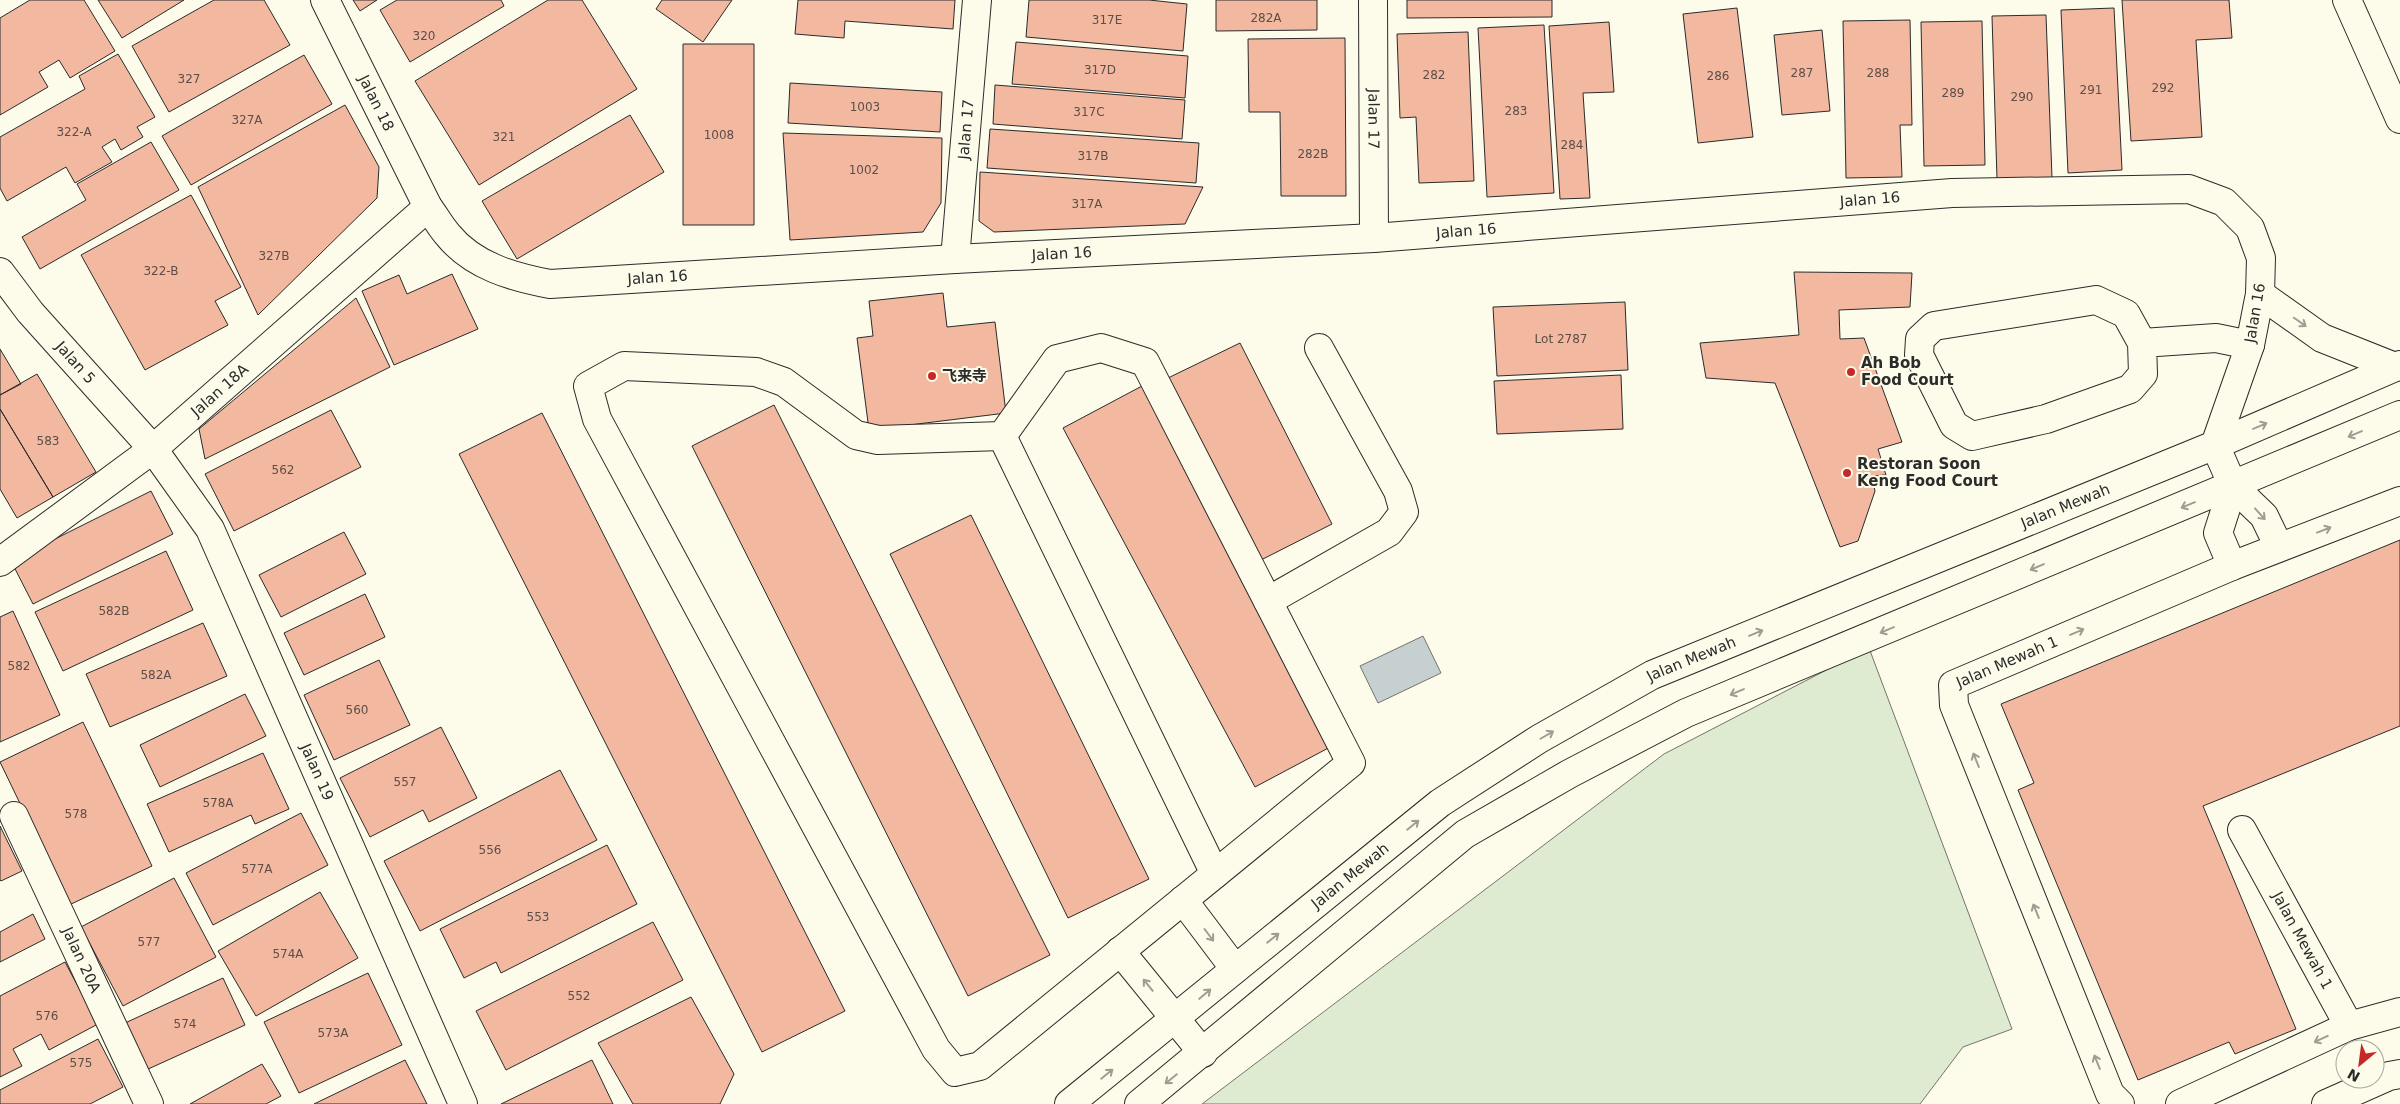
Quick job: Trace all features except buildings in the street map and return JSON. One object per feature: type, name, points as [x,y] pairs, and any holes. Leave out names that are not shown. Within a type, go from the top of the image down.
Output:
[{"type":"street","name":"Jalan 18","points":[[325,0],[428,206]]},
{"type":"street","name":"Jalan 17","points":[[955,259],[978,0]]},
{"type":"street","name":"Jalan 17","points":[[1373,0],[1374,238]]},
{"type":"street","points":[[2346,0],[2400,119]]},
{"type":"street","name":"Jalan 16","points":[[428,206],[448,236],[465,252],[491,268],[520,279],[550,284],[955,259],[1374,238],[1952,193],[2190,189],[2224,202],[2250,228],[2261,258],[2260,294],[2250,345],[2215,445]]},
{"type":"street","name":"Jalan 18A","points":[[0,562],[153,449],[428,206]]},
{"type":"street","name":"Jalan 5","points":[[0,272],[30,312],[153,449]]},
{"type":"street","points":[[2260,294],[2322,338],[2397,366]]},
{"type":"street","points":[[2096,300],[2126,314],[2142,343],[2142,374],[2130,389],[2046,419],[1972,436],[1954,426],[1919,355],[1920,339],[1934,326],[2096,300]]},
{"type":"street","points":[[2142,343],[2216,338],[2250,345]]},
{"type":"street","points":[[1101,348],[1145,362],[1352,762],[980,1066],[955,1072],[936,1049],[597,419],[588,386],[624,366],[756,372],[784,382],[856,435],[878,440],[1002,436],[1057,359],[1101,348]]},
{"type":"street","points":[[1268,601],[1389,532],[1404,512],[1398,491],[1319,348]]},
{"type":"street","name":"Jalan Mewah","points":[[1069,1104],[1440,803],[1539,739],[1652,675],[2215,445],[2397,366]]},
{"type":"street","points":[[1139,1104],[1466,834],[1569,774],[1686,714],[2400,415]]},
{"type":"street","points":[[1002,436],[1215,874]]},
{"type":"street","points":[[2215,445],[2232,486],[2264,516],[2279,547]]},
{"type":"street","name":"Jalan 19","points":[[153,449],[210,528],[463,1104]]},
{"type":"street","points":[[2232,486],[2218,534],[2232,566]]},
{"type":"street","name":"Jalan Mewah 1","points":[[2120,1104],[2110,1094],[1957,715],[1952,685],[2232,566],[2400,501]]},
{"type":"street","name":"Jalan 20A","points":[[14,816],[148,1104]]},
{"type":"street","name":"Jalan Mewah 1","points":[[2242,830],[2349,1026]]},
{"type":"street","points":[[1183,900],[1235,969]]},
{"type":"street","points":[[1120,951],[1202,1053]]},
{"type":"street","points":[[2180,1104],[2349,1026],[2400,1012]]},
{"type":"street","points":[[2326,1104],[2389,1076],[2400,1074]]},
{"type":"green space","points":[[1869,648],[2012,1029],[1963,1047],[1920,1104],[1202,1104],[1664,754]]},
{"type":"shaded area","points":[[1423,636],[1441,673],[1378,703],[1360,666]]},
{"type":"place","name":"Ah Bob Food Court","points":[[1851,372]]},
{"type":"place","name":"飞来寺","points":[[932,376]]},
{"type":"place","name":"Restoran Soon Keng Food Court","points":[[1847,473]]}]
